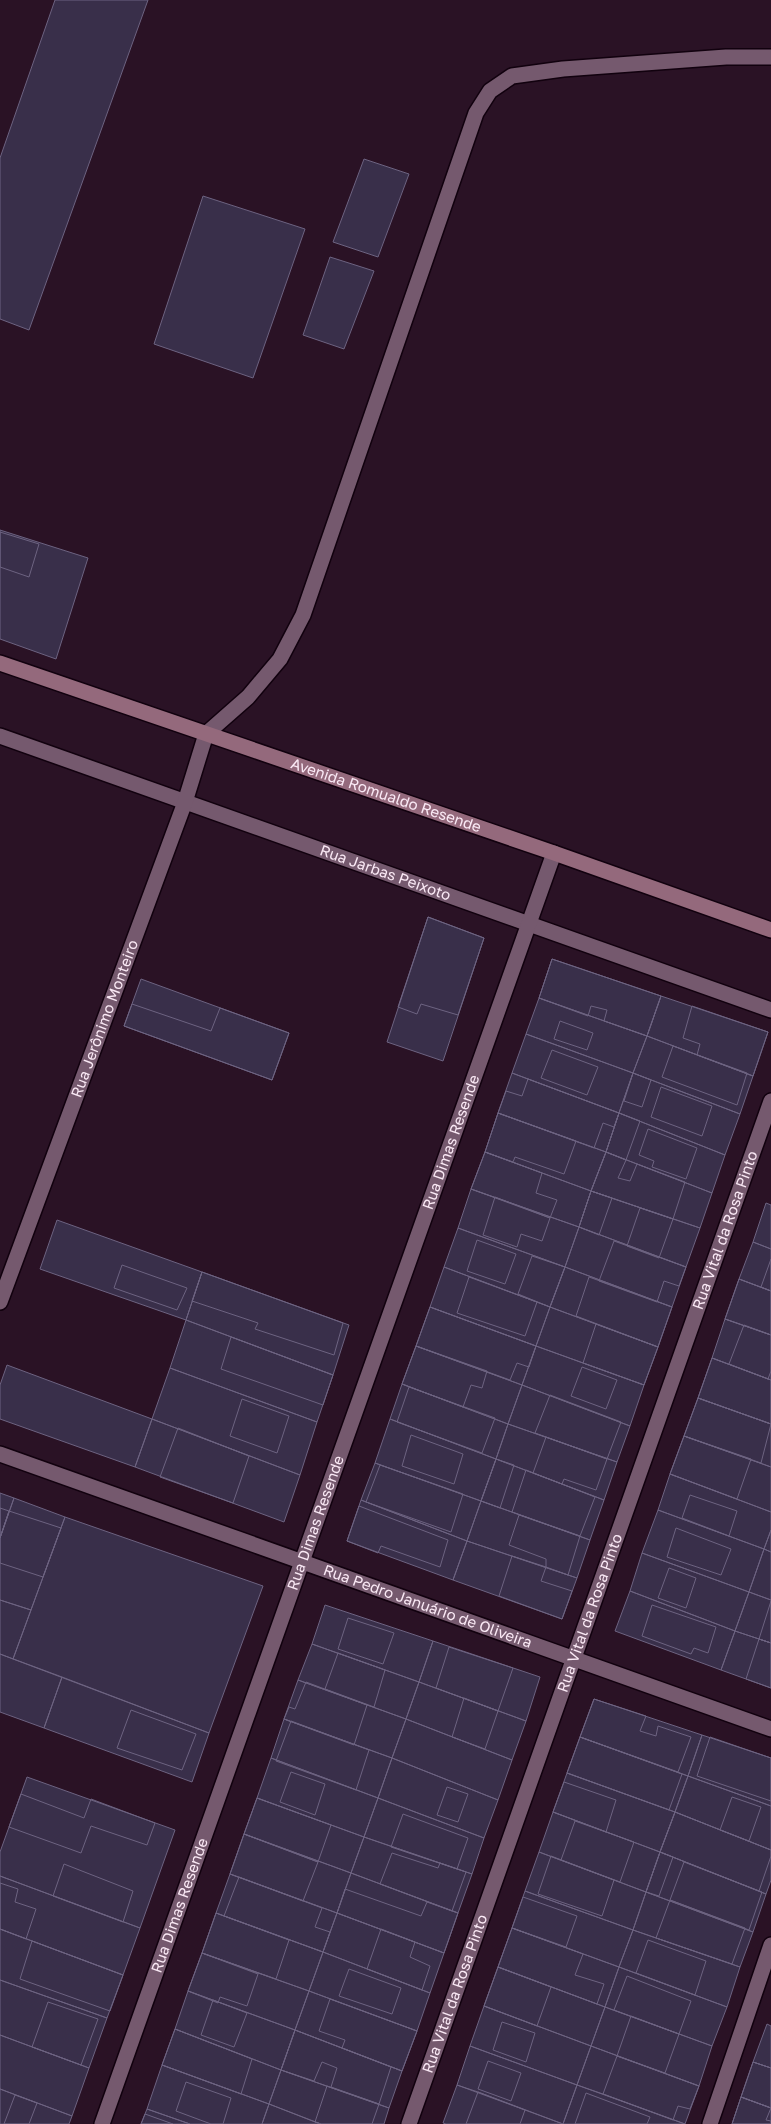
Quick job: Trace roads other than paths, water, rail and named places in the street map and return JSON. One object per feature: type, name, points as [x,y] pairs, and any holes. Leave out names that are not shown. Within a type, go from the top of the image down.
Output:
[{"type":"street","points":[[206,734],[248,696],[280,660],[303,615],[476,112],[490,91],[512,76],[538,72],[726,57],[771,58]]},
{"type":"street","name":"Avenida Romualdo Resende","points":[[0,663],[554,853],[771,930]]},
{"type":"street","name":"Rua Jerônimo Monteiro","points":[[0,1302],[185,802],[206,734]]},
{"type":"street","name":"Rua Jarbas Peixoto","points":[[0,736],[771,1010]]},
{"type":"street","name":"Rua Dimas Resende","points":[[102,2124],[554,853]]},
{"type":"street","name":"Rua Vital da Rosa Pinto","points":[[409,2124],[771,1101]]},
{"type":"street","name":"Rua Pedro Januário de Oliveira","points":[[0,1454],[771,1729]]},
{"type":"street","points":[[710,2124],[771,1945]]}]
